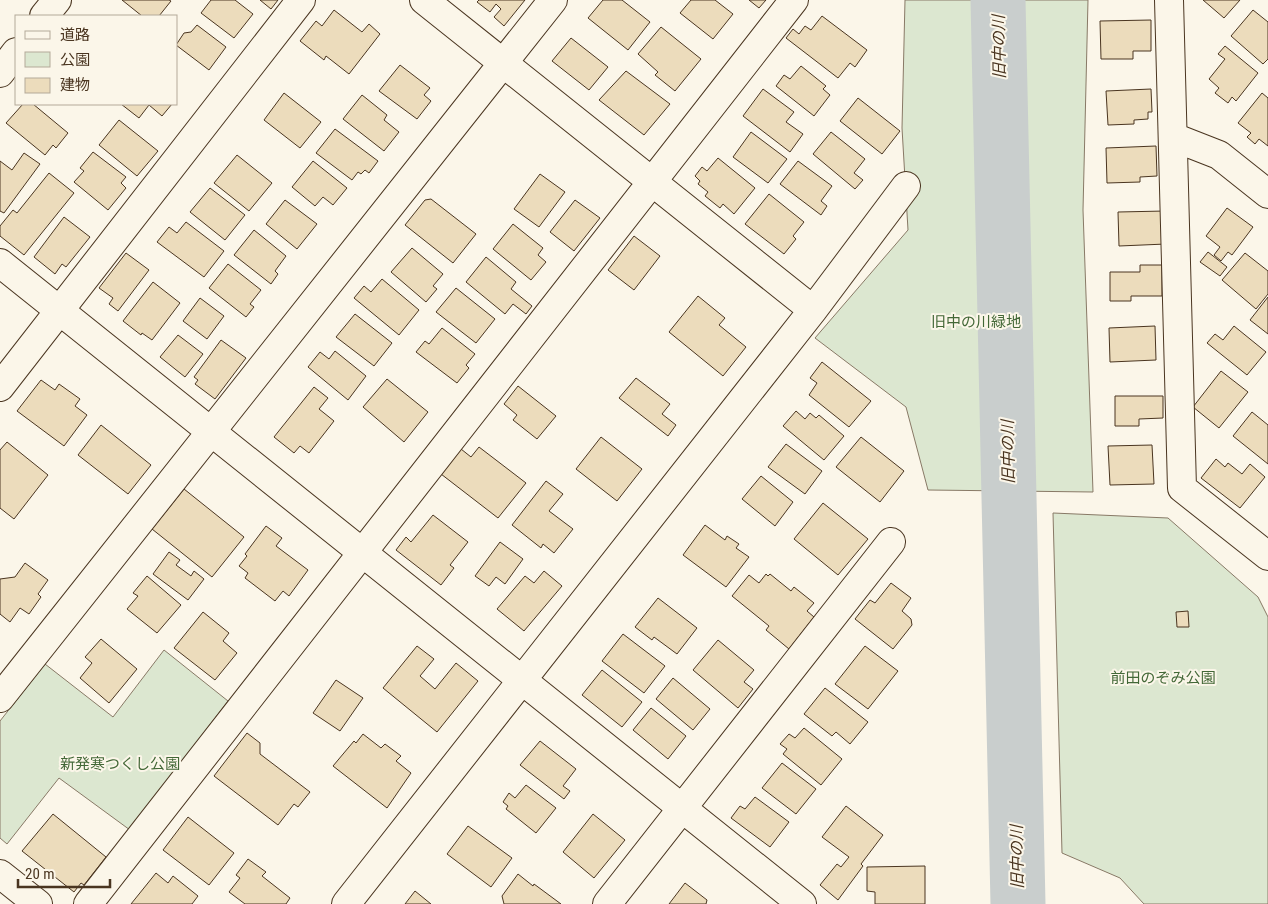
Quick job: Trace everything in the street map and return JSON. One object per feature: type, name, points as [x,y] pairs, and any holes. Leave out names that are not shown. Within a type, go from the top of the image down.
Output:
[{"type":"street","points":[[45,15],[57,0]]},
{"type":"street","points":[[0,387],[301,0]]},
{"type":"street","points":[[424,0],[813,310]]},
{"type":"street","points":[[0,698],[553,0]]},
{"type":"street","points":[[88,904],[794,0]]},
{"type":"street","points":[[1169,0],[1182,488],[1266,551]]},
{"type":"street","points":[[0,73],[15,53]]},
{"type":"street","points":[[1173,137],[1220,155],[1268,194]]},
{"type":"street","points":[[346,904],[813,310],[906,186]]},
{"type":"street","points":[[0,263],[363,551],[802,904]]},
{"type":"street","points":[[607,904],[891,542]]},
{"type":"street","points":[[0,874],[38,904]]},
{"type":"green space","name":"旧中の川緑地","points":[[905,0],[1088,0],[1083,210],[1093,492],[928,490],[906,407],[815,338],[908,230],[902,128]]},
{"type":"green space","name":"前田のぞみ公園","points":[[1053,513],[1168,518],[1258,597],[1268,617],[1268,904],[1144,904],[1120,878],[1062,853]]},
{"type":"green space","name":"新発寒つくし公園","points":[[164,650],[228,701],[130,830],[59,778],[7,844],[0,838],[0,721],[45,664],[113,717]]},
{"type":"building","points":[[122,0],[171,1],[160,15],[141,15]]},
{"type":"building","points":[[211,0],[235,0],[253,14],[234,38],[201,13]]},
{"type":"building","points":[[260,0],[278,0],[271,9]]},
{"type":"building","points":[[479,0],[525,0],[504,26],[494,17],[501,9],[496,4],[490,12],[477,2]]},
{"type":"building","points":[[603,0],[622,0],[650,22],[628,50],[588,18]]},
{"type":"building","points":[[691,0],[715,0],[733,14],[713,39],[680,13]]},
{"type":"building","points":[[749,0],[766,0],[759,8]]},
{"type":"building","points":[[1203,0],[1240,0],[1224,18]]},
{"type":"building","points":[[334,10],[362,32],[369,24],[380,34],[349,74],[326,56],[324,60],[300,41],[316,21],[322,26]]},
{"type":"building","points":[[1253,10],[1268,22],[1268,59],[1263,64],[1231,36]]},
{"type":"building","points":[[822,16],[867,50],[855,67],[850,63],[838,78],[786,38],[793,29],[799,34],[805,26],[811,30]]},
{"type":"building","points":[[1151,20],[1151,51],[1133,51],[1133,59],[1101,59],[1100,21]]},
{"type":"building","points":[[197,25],[226,47],[209,70],[178,47],[178,42],[184,33],[191,32]]},
{"type":"building","points":[[661,27],[701,59],[675,91],[655,75],[658,72],[638,54]]},
{"type":"building","points":[[571,38],[608,67],[589,90],[552,61]]},
{"type":"building","points":[[1225,46],[1258,73],[1236,101],[1232,97],[1228,103],[1215,93],[1219,88],[1209,79],[1225,59],[1218,54]]},
{"type":"building","points":[[400,65],[430,88],[424,95],[431,101],[417,119],[379,91]]},
{"type":"building","points":[[801,66],[826,86],[823,89],[830,95],[814,116],[776,86],[784,75],[790,79]]},
{"type":"building","points":[[626,71],[670,104],[644,135],[599,100]]},
{"type":"building","points":[[763,89],[794,112],[786,122],[803,134],[790,152],[743,116]]},
{"type":"building","points":[[1151,89],[1152,112],[1148,112],[1148,119],[1134,120],[1134,124],[1108,125],[1106,91]]},
{"type":"building","points":[[284,93],[321,122],[300,148],[264,120]]},
{"type":"building","points":[[1262,93],[1268,98],[1268,146],[1259,139],[1255,144],[1247,137],[1251,133],[1238,123]]},
{"type":"building","points":[[362,95],[387,115],[384,120],[399,132],[384,151],[343,119]]},
{"type":"building","points":[[858,98],[900,131],[882,154],[840,121]]},
{"type":"building","points":[[22,105],[34,105],[68,133],[56,148],[53,145],[45,155],[6,123]]},
{"type":"building","points":[[122,105],[149,105],[139,118]]},
{"type":"building","points":[[149,105],[171,105],[162,116]]},
{"type":"building","points":[[119,120],[158,151],[137,176],[99,145]]},
{"type":"building","points":[[335,129],[378,161],[369,173],[365,170],[361,174],[358,172],[352,180],[316,153]]},
{"type":"building","points":[[751,132],[787,159],[768,183],[733,157]]},
{"type":"building","points":[[831,132],[865,159],[854,173],[863,180],[855,189],[813,154]]},
{"type":"building","points":[[1156,146],[1157,176],[1140,177],[1140,182],[1107,183],[1106,148]]},
{"type":"building","points":[[93,152],[126,177],[121,183],[126,188],[108,210],[74,182],[84,171],[80,168]]},
{"type":"building","points":[[24,153],[40,164],[4,213],[0,211],[0,161],[12,170]]},
{"type":"building","points":[[237,155],[272,183],[249,211],[214,183]]},
{"type":"building","points":[[718,158],[755,188],[734,214],[723,204],[720,208],[705,196],[708,192],[698,184],[700,181],[695,176],[702,167],[707,171]]},
{"type":"building","points":[[313,161],[347,188],[333,205],[323,197],[315,206],[292,187]]},
{"type":"building","points":[[798,161],[832,186],[821,201],[827,206],[821,215],[780,184]]},
{"type":"building","points":[[49,173],[74,193],[24,255],[0,236],[0,226],[13,210],[17,213]]},
{"type":"building","points":[[540,174],[565,192],[539,227],[514,209]]},
{"type":"building","points":[[210,188],[245,215],[225,240],[190,212]]},
{"type":"building","points":[[769,194],[804,222],[793,236],[796,239],[784,254],[745,224]]},
{"type":"building","points":[[431,199],[476,234],[453,263],[405,225],[425,200]]},
{"type":"building","points":[[285,200],[317,224],[297,249],[266,224]]},
{"type":"building","points":[[575,200],[600,218],[574,251],[550,232]]},
{"type":"building","points":[[1227,208],[1253,227],[1232,255],[1228,252],[1221,261],[1214,255],[1220,247],[1206,236]]},
{"type":"building","points":[[1165,211],[1166,244],[1119,246],[1118,212]]},
{"type":"building","points":[[64,217],[90,237],[66,267],[62,264],[55,274],[34,257]]},
{"type":"building","points":[[186,222],[224,251],[204,277],[157,242],[169,227],[177,233]]},
{"type":"building","points":[[513,224],[543,248],[538,255],[546,262],[531,280],[493,249]]},
{"type":"building","points":[[254,230],[286,256],[275,271],[278,274],[271,284],[234,255]]},
{"type":"building","points":[[634,236],[660,256],[634,290],[608,270]]},
{"type":"building","points":[[412,248],[443,274],[433,286],[437,289],[426,302],[391,272]]},
{"type":"building","points":[[1208,252],[1227,267],[1220,276],[1200,262]]},
{"type":"building","points":[[126,253],[149,270],[118,311],[109,304],[113,298],[99,288]]},
{"type":"building","points":[[1245,253],[1268,271],[1268,294],[1256,309],[1222,280]]},
{"type":"building","points":[[486,257],[516,282],[511,289],[532,306],[526,314],[513,304],[505,314],[466,282]]},
{"type":"building","points":[[228,264],[261,290],[250,304],[254,307],[246,317],[209,288]]},
{"type":"building","points":[[1140,265],[1162,265],[1162,296],[1131,296],[1131,301],[1110,301],[1110,272],[1140,272]]},
{"type":"building","points":[[382,279],[419,310],[399,335],[354,298],[364,286],[371,292]]},
{"type":"building","points":[[153,282],[180,303],[152,340],[142,333],[141,335],[123,321]]},
{"type":"building","points":[[456,288],[495,319],[476,343],[436,312]]},
{"type":"building","points":[[698,296],[725,318],[719,325],[746,347],[723,376],[669,332]]},
{"type":"building","points":[[1268,297],[1268,334],[1250,320]]},
{"type":"building","points":[[200,298],[224,316],[207,339],[183,321]]},
{"type":"building","points":[[355,314],[392,343],[374,366],[336,337]]},
{"type":"building","points":[[1155,326],[1156,360],[1110,362],[1109,328]]},
{"type":"building","points":[[1234,326],[1266,352],[1247,375],[1207,343],[1215,334],[1223,340]]},
{"type":"building","points":[[442,328],[475,354],[466,365],[469,368],[457,383],[416,352],[425,341],[429,344]]},
{"type":"building","points":[[178,335],[203,354],[185,377],[160,357]]},
{"type":"building","points":[[221,340],[246,358],[215,399],[195,384],[198,380],[194,377]]},
{"type":"building","points":[[335,351],[366,376],[348,400],[308,367],[320,352],[329,359]]},
{"type":"building","points":[[822,362],[871,401],[849,427],[809,395],[817,383],[810,378]]},
{"type":"building","points":[[1221,371],[1248,392],[1219,428],[1193,407]]},
{"type":"building","points":[[636,378],[670,404],[662,414],[676,425],[668,436],[619,398]]},
{"type":"building","points":[[387,379],[428,412],[404,442],[363,407]]},
{"type":"building","points":[[41,380],[55,390],[59,384],[80,399],[75,406],[87,415],[64,446],[17,411]]},
{"type":"building","points":[[518,386],[556,416],[537,439],[513,420],[517,415],[504,404]]},
{"type":"building","points":[[314,387],[328,398],[319,409],[334,421],[309,453],[300,446],[294,453],[274,437]]},
{"type":"building","points":[[1115,396],[1163,396],[1163,418],[1139,419],[1139,426],[1115,426]]},
{"type":"building","points":[[796,411],[805,419],[810,413],[816,418],[819,415],[844,436],[824,460],[783,426]]},
{"type":"building","points":[[1252,412],[1268,425],[1268,464],[1233,436]]},
{"type":"building","points":[[101,425],[151,465],[128,494],[78,455]]},
{"type":"building","points":[[601,437],[642,469],[617,501],[576,469]]},
{"type":"building","points":[[861,437],[904,471],[880,502],[836,467]]},
{"type":"building","points":[[7,442],[48,475],[14,519],[0,508],[0,450]]},
{"type":"building","points":[[786,444],[822,471],[805,494],[768,467]]},
{"type":"building","points":[[1152,445],[1154,484],[1110,485],[1108,446]]},
{"type":"building","points":[[479,447],[526,483],[498,518],[441,474],[461,449],[471,457]]},
{"type":"building","points":[[1216,459],[1225,467],[1228,463],[1242,474],[1250,464],[1265,477],[1240,508],[1201,478]]},
{"type":"building","points":[[761,476],[793,502],[775,526],[742,499]]},
{"type":"building","points":[[546,481],[563,494],[549,511],[573,529],[554,553],[543,544],[541,548],[512,525]]},
{"type":"building","points":[[184,489],[244,537],[212,577],[152,529]]},
{"type":"building","points":[[823,503],[868,539],[838,575],[794,539]]},
{"type":"building","points":[[433,515],[468,542],[450,565],[454,568],[441,585],[396,550],[406,537],[411,542]]},
{"type":"building","points":[[705,525],[725,540],[727,536],[739,544],[736,548],[749,557],[726,587],[683,555]]},
{"type":"building","points":[[266,526],[282,538],[276,546],[308,570],[289,596],[283,591],[275,601],[245,578],[248,573],[239,566],[247,556],[245,554]]},
{"type":"building","points":[[500,542],[523,559],[505,584],[496,577],[489,586],[475,576]]},
{"type":"building","points":[[169,552],[180,560],[176,565],[191,576],[194,571],[204,579],[188,600],[153,574]]},
{"type":"building","points":[[25,563],[48,580],[38,594],[41,597],[29,614],[20,608],[10,622],[0,614],[0,579],[15,577]]},
{"type":"building","points":[[544,571],[562,586],[524,631],[497,609],[525,576],[534,583]]},
{"type":"building","points":[[766,574],[768,576],[770,574],[791,591],[794,587],[814,603],[807,611],[814,617],[789,649],[766,630],[769,626],[732,596],[749,575],[759,583]]},
{"type":"building","points":[[147,576],[181,605],[157,633],[127,609],[138,596],[133,593]]},
{"type":"building","points":[[891,583],[911,598],[902,611],[911,619],[912,625],[893,649],[855,619],[870,600],[875,603]]},
{"type":"building","points":[[658,598],[697,628],[677,654],[654,637],[652,640],[635,627]]},
{"type":"building","points":[[1188,611],[1189,627],[1177,627],[1176,612]]},
{"type":"building","points":[[203,612],[229,633],[223,641],[237,653],[215,680],[174,648]]},
{"type":"building","points":[[623,634],[665,666],[644,693],[602,661]]},
{"type":"building","points":[[101,639],[137,669],[109,703],[80,678],[92,663],[85,657]]},
{"type":"building","points":[[718,640],[754,670],[744,682],[753,689],[738,708],[693,670]]},
{"type":"building","points":[[417,646],[434,659],[420,676],[435,689],[456,663],[478,681],[437,732],[383,688]]},
{"type":"building","points":[[865,646],[898,671],[868,709],[835,684]]},
{"type":"building","points":[[602,670],[642,702],[622,727],[582,695]]},
{"type":"building","points":[[673,678],[710,709],[693,730],[656,699]]},
{"type":"building","points":[[336,680],[363,698],[340,731],[313,713]]},
{"type":"building","points":[[825,688],[868,722],[850,744],[836,732],[832,736],[804,714]]},
{"type":"building","points":[[651,708],[686,736],[668,759],[633,730]]},
{"type":"building","points":[[804,728],[842,759],[821,785],[783,754],[787,749],[780,744],[789,734],[795,738]]},
{"type":"building","points":[[247,733],[260,743],[260,754],[310,792],[298,807],[294,804],[278,825],[214,776]]},
{"type":"building","points":[[363,734],[381,748],[385,744],[401,756],[396,761],[411,773],[387,808],[333,766],[354,741],[356,743]]},
{"type":"building","points":[[540,741],[576,769],[563,786],[570,791],[564,799],[520,765]]},
{"type":"building","points":[[782,763],[816,789],[796,814],[762,788]]},
{"type":"building","points":[[526,785],[556,808],[536,833],[506,809],[508,806],[503,802],[509,793],[515,798]]},
{"type":"building","points":[[755,797],[789,822],[770,847],[731,818],[740,806],[745,809]]},
{"type":"building","points":[[846,806],[883,835],[861,864],[863,866],[838,900],[820,885],[837,864],[841,867],[849,857],[822,837]]},
{"type":"building","points":[[53,814],[106,857],[84,885],[81,883],[74,892],[22,851]]},
{"type":"building","points":[[593,814],[625,840],[594,878],[563,852]]},
{"type":"building","points":[[188,817],[234,853],[209,885],[163,850]]},
{"type":"building","points":[[468,826],[512,858],[491,887],[447,854]]},
{"type":"building","points":[[248,859],[266,872],[262,876],[290,898],[286,904],[245,904],[229,892],[240,878],[236,875]]},
{"type":"building","points":[[925,866],[925,904],[875,904],[875,892],[867,891],[867,867]]},
{"type":"building","points":[[156,873],[168,883],[173,876],[198,896],[192,904],[131,904]]},
{"type":"building","points":[[518,874],[561,904],[504,904],[502,896]]},
{"type":"building","points":[[685,883],[707,900],[706,904],[669,904]]},
{"type":"building","points":[[415,891],[431,904],[405,904]]},
{"type":"waterway","name":"旧中の川","points":[[998,0],[1018,904]]}]
